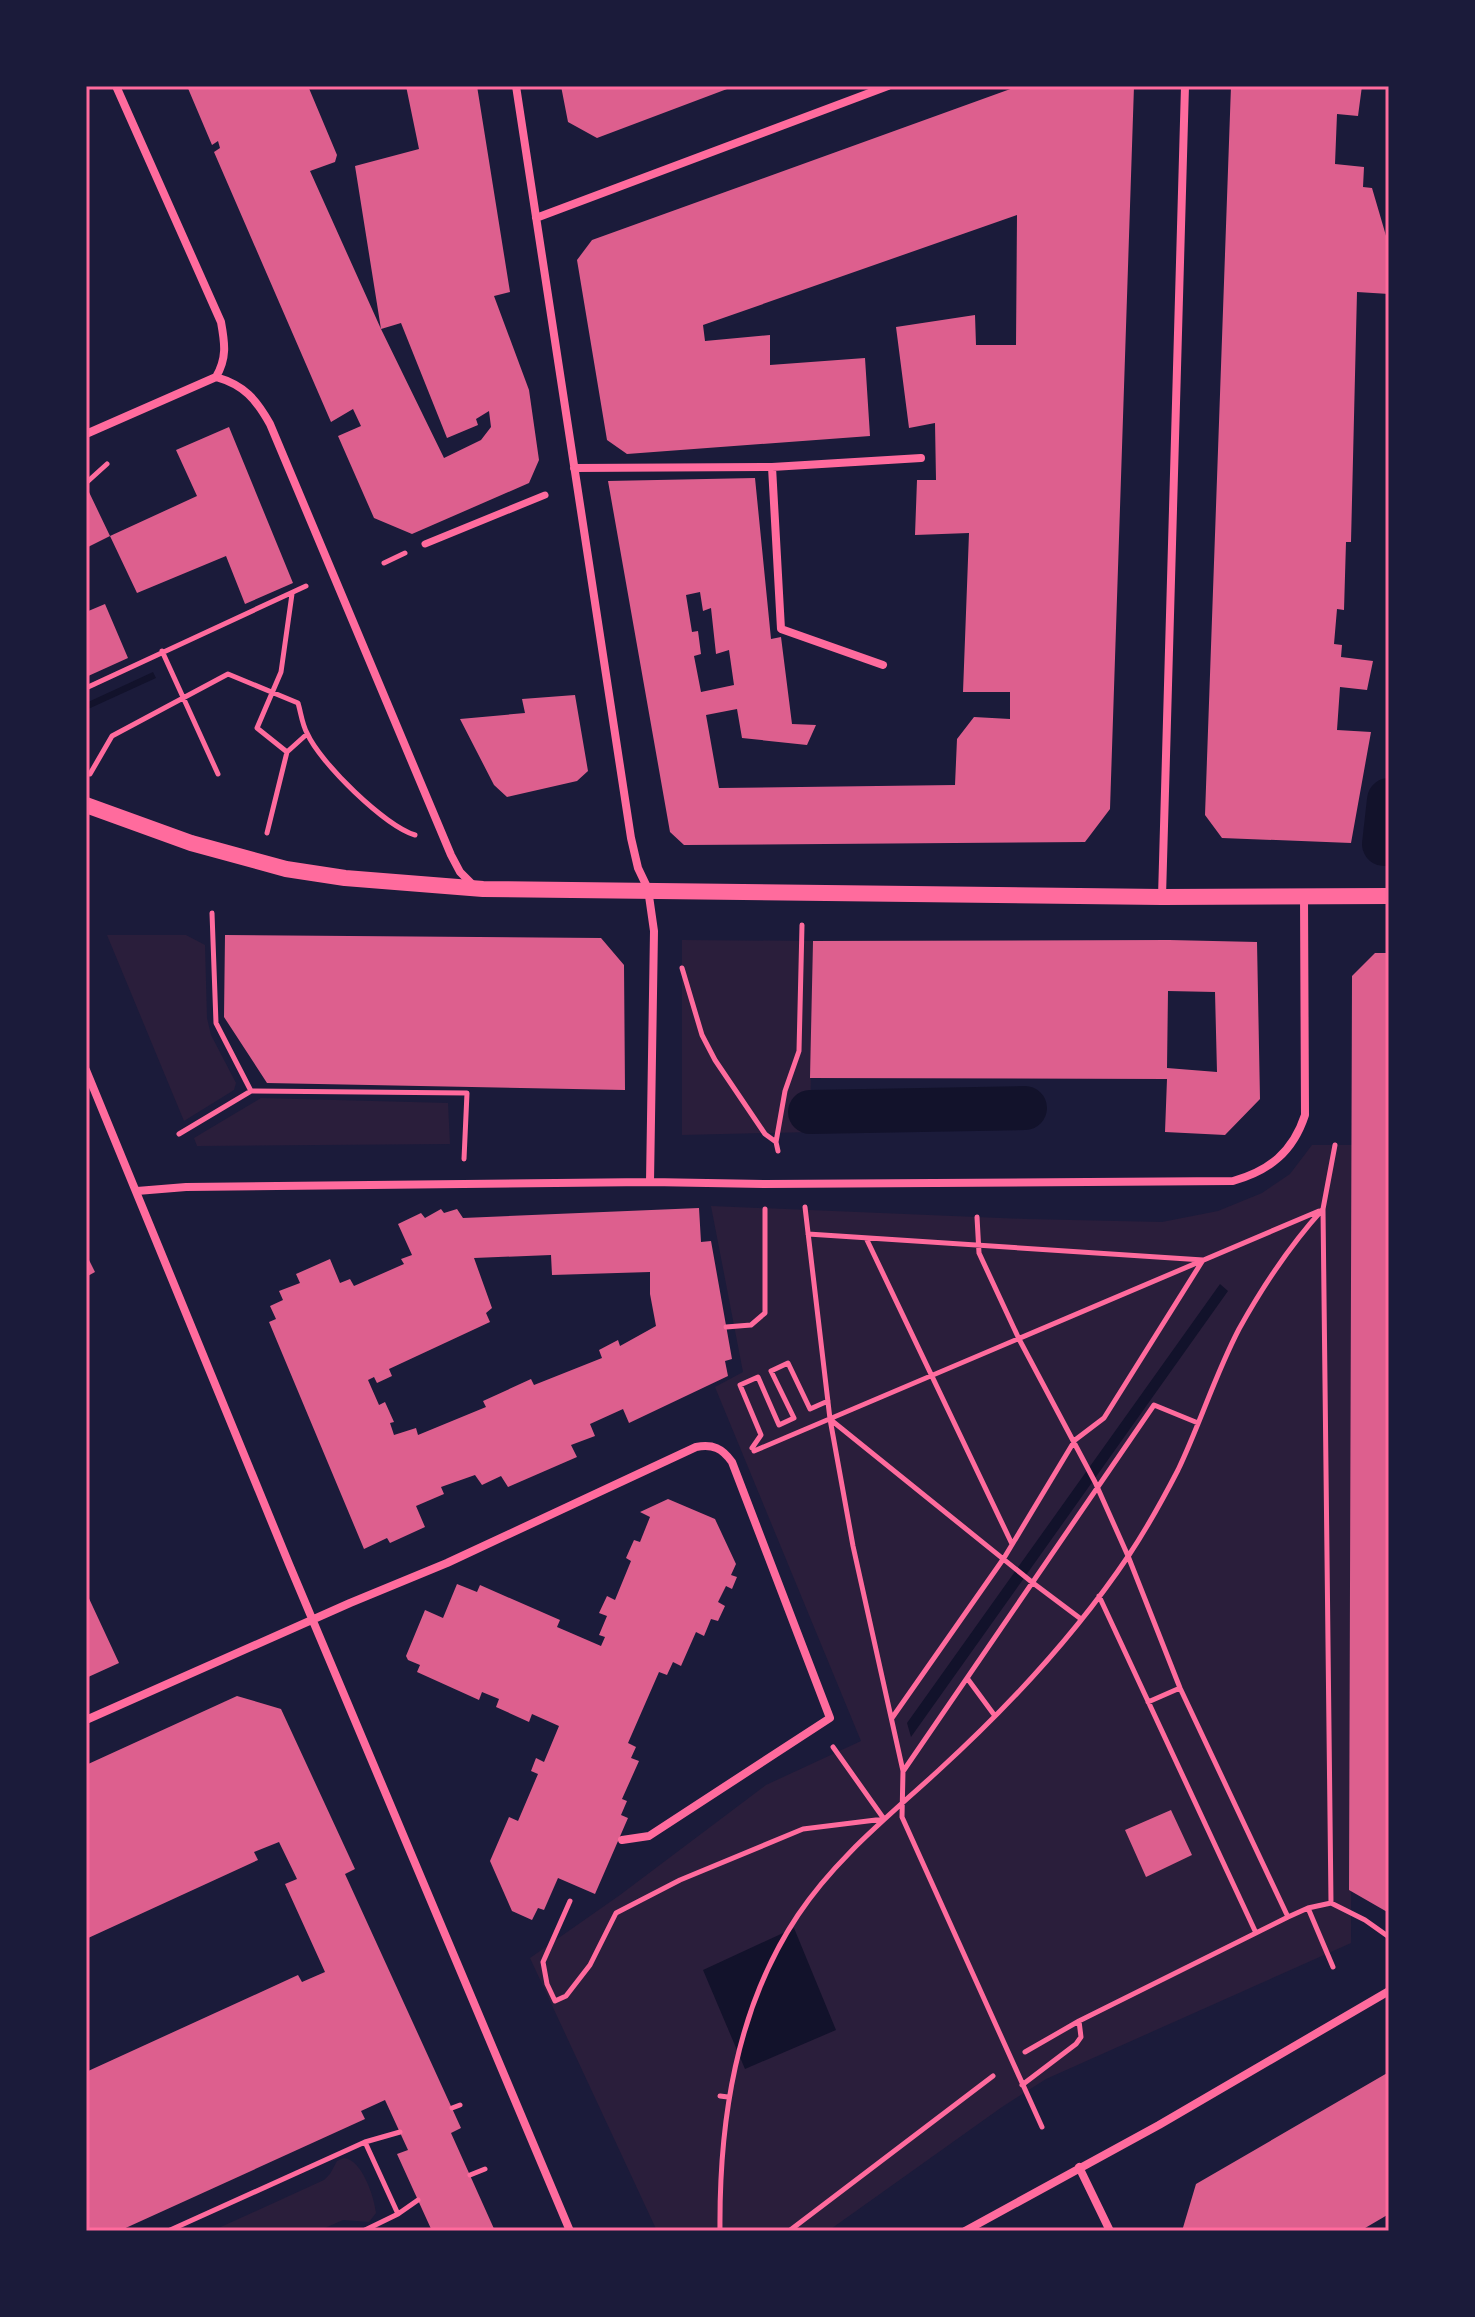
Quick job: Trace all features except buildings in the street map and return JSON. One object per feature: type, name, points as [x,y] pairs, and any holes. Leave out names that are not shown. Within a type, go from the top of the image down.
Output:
[{"type":"main road","points":[[86,805],[191,843],[286,869],[345,878],[483,889],[1162,897],[1389,896]]},
{"type":"street","points":[[86,434],[216,377],[226,350],[221,322],[116,86]]},
{"type":"street","points":[[516,86],[631,838],[653,911],[655,958],[650,1182]]},
{"type":"street","points":[[536,218],[888,86]]},
{"type":"street","points":[[1162,897],[1185,86]]},
{"type":"street","points":[[216,377],[231,381],[248,392],[270,424],[451,855],[468,882],[483,889]]},
{"type":"street","points":[[574,468],[772,467],[921,458]]},
{"type":"street","points":[[772,467],[781,629],[883,665]]},
{"type":"street","points":[[425,544],[545,495]]},
{"type":"street","points":[[137,1191],[186,1187],[650,1182],[1233,1181],[1277,1161],[1296,1139],[1305,1115],[1304,896]]},
{"type":"street","points":[[86,1070],[570,2231]]},
{"type":"street","points":[[86,1720],[447,1563],[696,1447],[713,1446],[732,1462],[830,1718],[649,1836],[622,1840]]},
{"type":"street","points":[[965,2231],[1159,2125],[1389,1991]]},
{"type":"street","points":[[1079,2167],[1110,2231]]},
{"type":"path","points":[[86,483],[107,464]]},
{"type":"path","points":[[86,688],[306,586]]},
{"type":"path","points":[[287,752],[257,728],[281,672],[292,593]]},
{"type":"path","points":[[162,651],[218,774]]},
{"type":"path","points":[[90,774],[112,736],[228,674],[298,703],[307,734],[337,775],[398,830],[415,835]]},
{"type":"path","points":[[267,833],[287,752],[307,734]]},
{"type":"path","points":[[212,913],[216,1023],[251,1091]]},
{"type":"path","points":[[778,1151],[776,1142],[788,1079],[799,1051],[802,925]]},
{"type":"path","points":[[682,966],[691,1002],[709,1048],[765,1134],[776,1142]]},
{"type":"path","points":[[179,1134],[251,1091],[467,1093],[464,1168]]},
{"type":"path","points":[[1331,1903],[1323,1209],[1335,1145]]},
{"type":"path","points":[[726,1327],[751,1325],[765,1313],[765,1184]]},
{"type":"path","points":[[804,1194],[830,1419],[853,1546],[902,1762],[900,1805],[905,1827],[1042,2127]]},
{"type":"path","points":[[828,1401],[810,1409],[788,1363],[771,1371],[794,1418],[779,1425],[758,1377],[740,1385],[761,1435],[749,1453],[1323,1209]]},
{"type":"path","points":[[720,2231],[720,2199],[732,2077],[752,2008],[771,1962],[797,1916],[829,1873],[995,1716],[1081,1619],[1128,1556],[1179,1468],[1239,1330],[1286,1253],[1323,1209]]},
{"type":"path","points":[[977,1217],[979,1253],[1019,1339],[1097,1485],[1180,1688],[1288,1917]]},
{"type":"path","points":[[808,1234],[1203,1260]]},
{"type":"path","points":[[867,1240],[1012,1545]]},
{"type":"path","points":[[892,1718],[1004,1558],[1075,1440],[1104,1418],[1203,1260]]},
{"type":"path","points":[[903,1771],[1031,1580],[1154,1405],[1198,1423]]},
{"type":"path","points":[[830,1419],[1081,1619]]},
{"type":"path","points":[[1098,1595],[1256,1933]]},
{"type":"path","points":[[967,1678],[995,1716]]},
{"type":"path","points":[[1148,1702],[1180,1688]]},
{"type":"path","points":[[821,1725],[884,1819]]},
{"type":"path","points":[[570,1901],[543,1962],[547,1984],[555,2001],[566,1996],[590,1965],[616,1913],[680,1880],[803,1829],[884,1819]]},
{"type":"path","points":[[1025,2052],[1079,2021],[1308,1908],[1331,1903],[1365,1920],[1389,1937]]},
{"type":"path","points":[[1308,1908],[1333,1967]]},
{"type":"path","points":[[788,1913],[797,1916]]},
{"type":"path","points":[[1022,2085],[1076,2044],[1081,2037],[1079,2021]]},
{"type":"path","points":[[789,2231],[993,2076]]},
{"type":"path","points":[[720,2096],[728,2097]]},
{"type":"path","points":[[452,2108],[460,2105]]},
{"type":"path","points":[[168,2231],[365,2142],[400,2132]]},
{"type":"path","points":[[365,2142],[398,2214]]},
{"type":"path","points":[[470,2175],[485,2169]]},
{"type":"path","points":[[363,2231],[418,2200]]},
{"type":"path","points":[[188,2222],[192,2231]]},
{"type":"shaded area","points":[[153,672],[156,678],[86,710],[86,703]]},
{"type":"shaded area","points":[[107,935],[186,935],[205,945],[207,1018],[211,1035],[236,1083],[234,1090],[184,1121]]},
{"type":"shaded area","points":[[682,940],[813,941],[810,1132],[682,1135]]},
{"type":"shaded area","points":[[261,1098],[448,1103],[450,1144],[197,1146],[194,1138]]},
{"type":"shaded area","points":[[1312,1145],[1353,1145],[1351,1943],[1046,2079],[828,2231],[657,2231],[530,1958],[766,1785],[861,1741],[715,1387],[743,1372],[711,1206],[1162,1222],[1218,1211],[1262,1193],[1290,1174]]},
{"type":"shaded area","points":[[1220,1284],[1228,1291],[911,1737],[907,1723]]},
{"type":"shaded area","points":[[794,1928],[836,2030],[745,2069],[703,1970]]},
{"type":"shaded area","points":[[344,2158],[362,2172],[370,2189],[376,2213],[369,2222],[343,2220],[318,2231],[212,2231],[324,2180],[337,2161]]},
{"type":"waterway","points":[[1384,844],[1389,800]]},
{"type":"waterway","points":[[810,1112],[1025,1108]]}]
